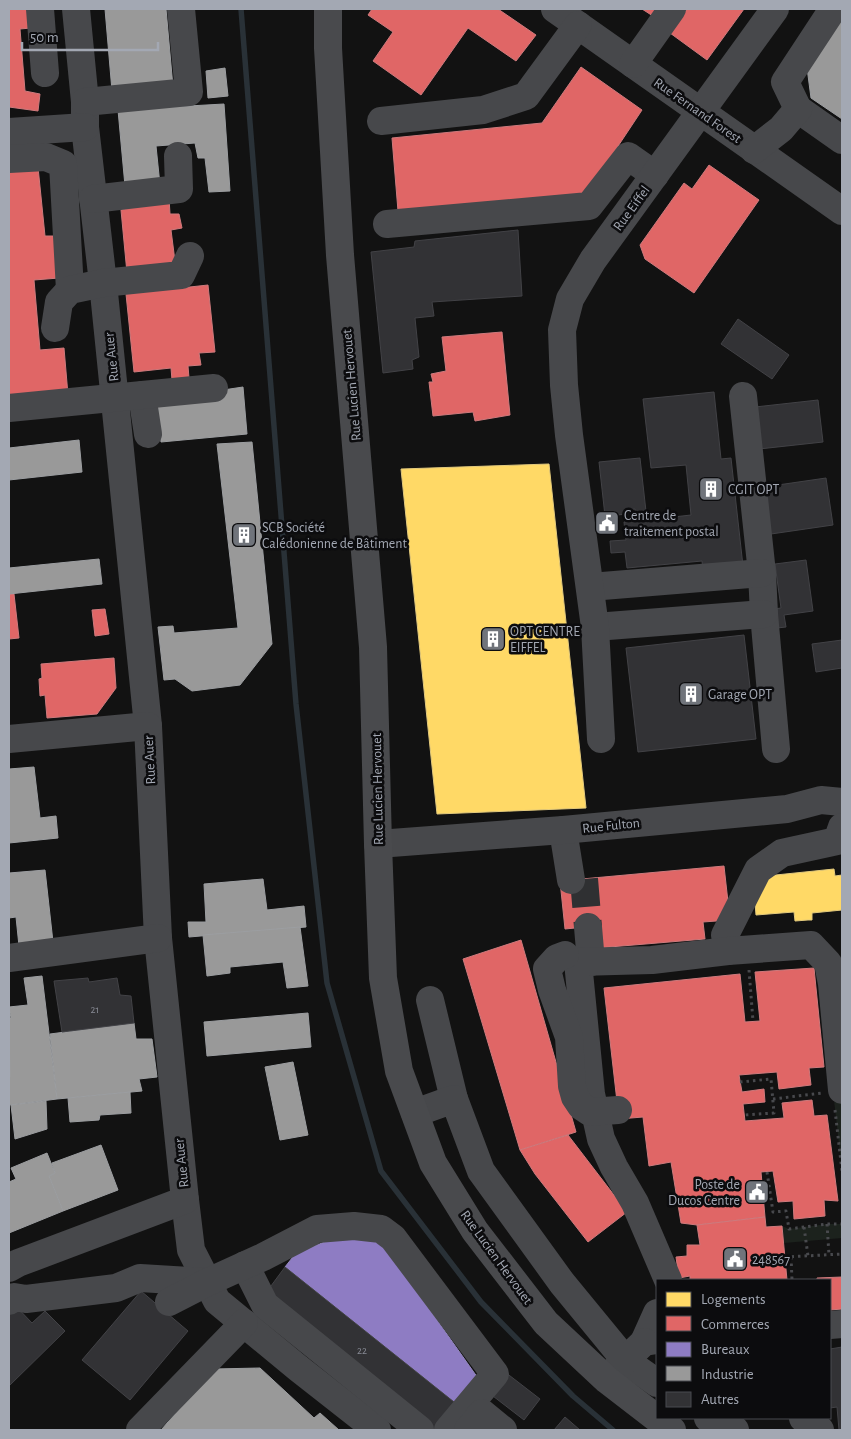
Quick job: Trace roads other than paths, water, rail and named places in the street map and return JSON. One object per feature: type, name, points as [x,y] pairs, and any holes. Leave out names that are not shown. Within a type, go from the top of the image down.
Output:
[{"type":"main road","name":"Rue Lucien Hervouet","points":[[322,9],[328,48]]},
{"type":"main road","name":"Rue Lucien Hervouet","points":[[328,9],[328,48],[340,255],[373,647],[378,844],[384,978],[399,1070],[433,1163],[475,1231],[546,1322],[607,1380],[656,1418]]},
{"type":"main road","name":"Rue Lucien Hervouet","points":[[658,1419],[672,1430]]},
{"type":"street","points":[[40,9],[45,73]]},
{"type":"street","name":"Rue Auer","points":[[76,9],[93,199],[148,726],[158,938],[185,1200],[192,1250],[217,1301],[377,1430]]},
{"type":"street","points":[[9,132],[190,92],[181,9]]},
{"type":"street","name":"Rue Fernand Forest","points":[[555,9],[842,211]]},
{"type":"street","points":[[632,64],[672,9]]},
{"type":"street","name":"Rue Eiffel","points":[[601,738],[595,627],[569,435],[564,386],[562,330],[570,299],[593,260],[775,9]]},
{"type":"street","points":[[833,9],[786,82],[798,110],[842,140]]},
{"type":"street","points":[[381,120],[483,110],[526,96],[578,25]]},
{"type":"street","points":[[754,150],[781,129],[798,110]]},
{"type":"street","points":[[93,199],[179,189],[178,156]]},
{"type":"street","points":[[387,224],[589,206],[628,156],[655,175]]},
{"type":"street","points":[[9,159],[46,157],[63,164],[70,290]]},
{"type":"street","points":[[55,328],[59,302],[70,290],[103,283],[181,275],[190,256]]},
{"type":"street","points":[[9,408],[114,388],[167,375]]},
{"type":"street","points":[[114,388],[142,395],[214,388]]},
{"type":"street","points":[[142,395],[148,434]]},
{"type":"street","points":[[743,396],[762,573],[776,749]]},
{"type":"street","points":[[590,587],[762,573]]},
{"type":"street","points":[[595,627],[764,614]]},
{"type":"street","points":[[9,739],[148,726]]},
{"type":"street","name":"Rue Fulton","points":[[378,844],[571,829],[787,809],[821,800],[842,802]]},
{"type":"street","points":[[737,951],[725,935],[758,870],[782,853],[836,841],[842,827]]},
{"type":"street","points":[[571,829],[578,880]]},
{"type":"street","points":[[581,928],[578,960],[590,1094],[601,1139],[614,1167],[635,1203],[668,1279]]},
{"type":"street","points":[[9,958],[158,938]]},
{"type":"street","points":[[618,1110],[590,1112],[581,1106],[575,1097],[572,1086],[569,1037],[552,990],[547,969],[557,958],[578,960],[652,960],[811,945],[828,963],[832,984],[830,1092]]},
{"type":"street","points":[[430,1000],[454,1099],[481,1171],[562,1283],[642,1348],[656,1381]]},
{"type":"street","points":[[415,1112],[454,1099]]},
{"type":"street","points":[[9,1268],[185,1200]]},
{"type":"street","points":[[169,1302],[317,1229],[354,1226],[381,1229],[393,1238],[495,1374],[448,1430]]},
{"type":"street","points":[[245,1265],[265,1305],[420,1430]]},
{"type":"street","points":[[9,1300],[14,1297],[26,1299],[116,1288],[140,1278],[208,1282]]},
{"type":"street","points":[[607,1380],[614,1370],[642,1348],[656,1315]]},
{"type":"street","points":[[140,1430],[244,1323]]},
{"type":"street","points":[[468,1430],[482,1413],[503,1430]]},
{"type":"street","points":[[710,1419],[734,1430]]},
{"type":"street","points":[[804,1419],[820,1430]]},
{"type":"waterway","points":[[241,9],[296,704],[327,983],[381,1171],[481,1302],[573,1396],[613,1430]]},
{"type":"tunnel","points":[[584,879],[588,927]]},
{"type":"place","name":"CGIT OPT","points":[[711,489]]},
{"type":"place","name":"Centre de traitement postal","points":[[607,523]]},
{"type":"place","name":"SCB Société Calédonienne de Bâtiment","points":[[244,535]]},
{"type":"place","name":"OPT CENTRE EIFFEL","points":[[493,639]]},
{"type":"place","name":"Garage OPT","points":[[691,694]]},
{"type":"place","name":"Poste de Ducos Centre","points":[[757,1192]]},
{"type":"place","name":"248567","points":[[735,1259]]}]
